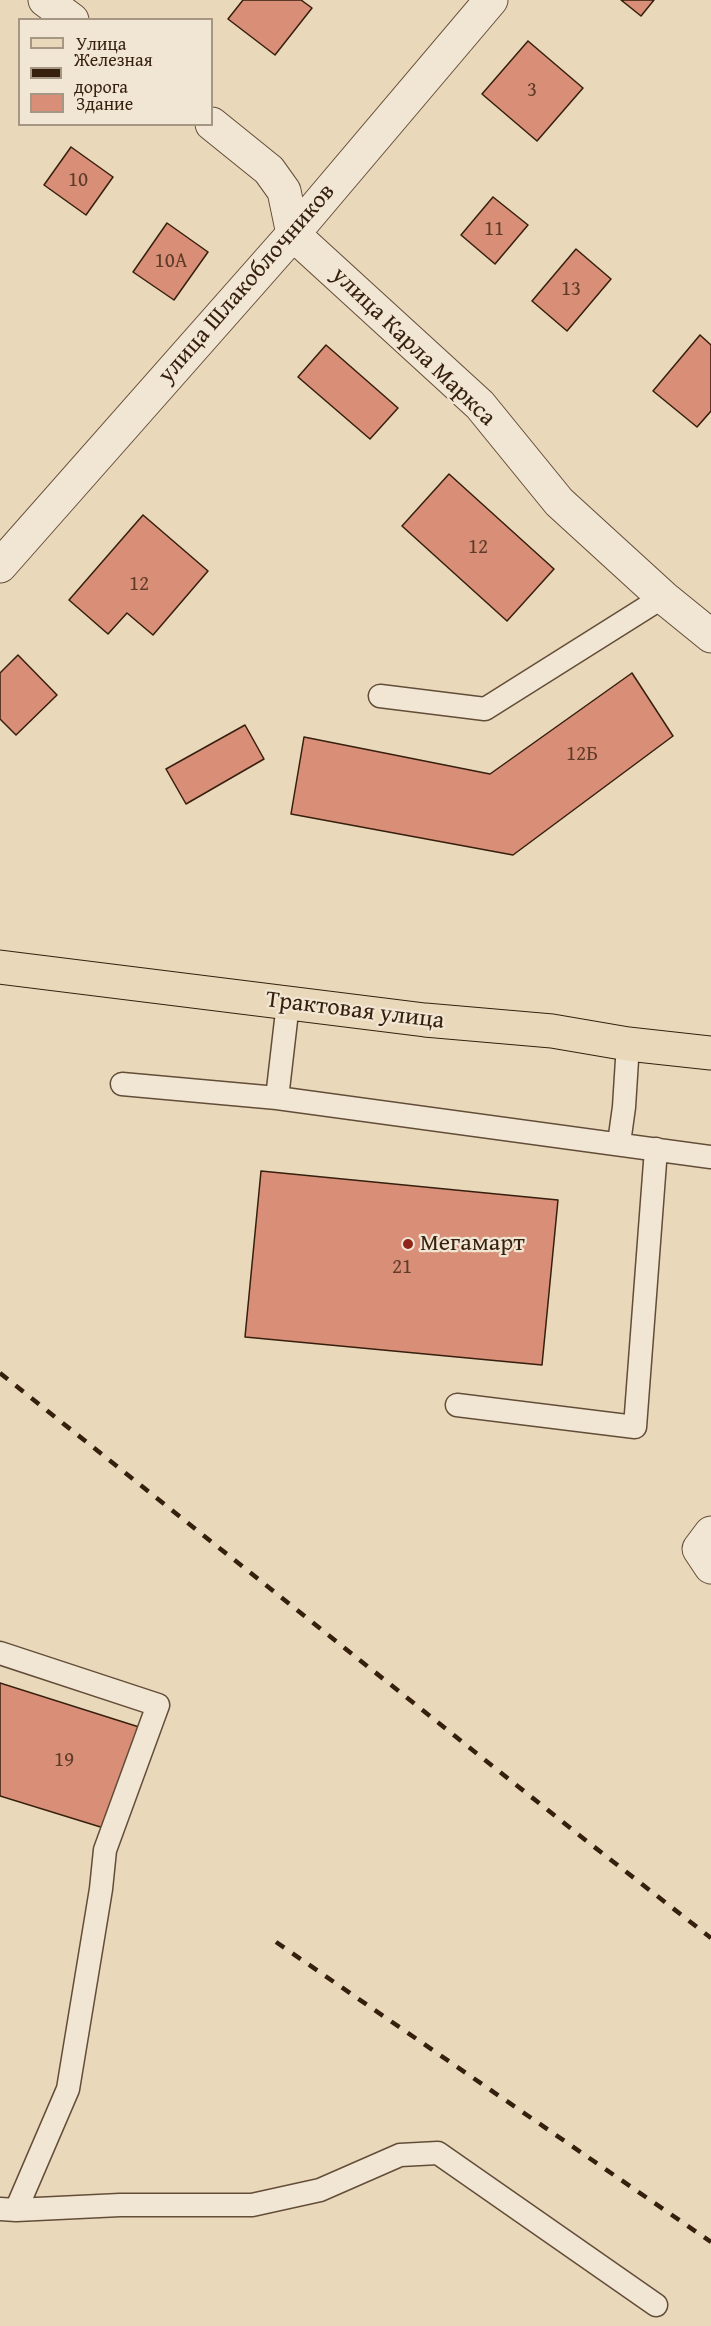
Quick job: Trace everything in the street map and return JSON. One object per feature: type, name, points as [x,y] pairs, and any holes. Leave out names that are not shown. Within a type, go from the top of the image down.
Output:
[{"type":"main road","name":"Трактовая улица","points":[[0,967],[425,1020],[552,1031],[628,1044],[711,1053]]},
{"type":"street","points":[[45,0],[69,18]]},
{"type":"street","name":"улица Шлакоблочников","points":[[0,566],[293,234],[491,0]]},
{"type":"street","points":[[213,125],[269,170],[284,191],[293,234]]},
{"type":"street","name":"улица Карла Маркса","points":[[293,234],[480,405],[559,502],[663,597],[711,636]]},
{"type":"lane","points":[[380,696],[485,709],[663,597]]},
{"type":"lane","points":[[277,1098],[288,1003]]},
{"type":"lane","points":[[619,1143],[628,1044]]},
{"type":"lane","points":[[122,1084],[277,1098],[711,1157]]},
{"type":"lane","points":[[457,1405],[635,1427],[656,1149]]},
{"type":"lane","points":[[0,1653],[158,1705],[105,1850],[101,1888],[68,2089],[8,2210],[120,2205],[252,2205],[320,2190],[400,2155],[438,2153],[656,2305]]},
{"type":"building","points":[[243,0],[301,0],[312,8],[275,55],[228,19]]},
{"type":"building","points":[[621,0],[654,0],[641,16]]},
{"type":"building","points":[[528,41],[583,88],[537,141],[482,94]]},
{"type":"building","points":[[71,147],[113,177],[86,215],[44,185]]},
{"type":"building","points":[[493,197],[528,225],[495,264],[461,235]]},
{"type":"building","points":[[167,223],[208,252],[174,300],[133,272]]},
{"type":"building","points":[[576,249],[611,279],[567,331],[532,301]]},
{"type":"building","points":[[700,335],[711,345],[711,411],[697,427],[653,391]]},
{"type":"building","points":[[326,345],[398,408],[370,439],[298,377]]},
{"type":"building","points":[[449,474],[554,569],[507,621],[402,526]]},
{"type":"building","points":[[143,515],[208,571],[153,635],[127,613],[108,634],[69,600]]},
{"type":"building","points":[[18,655],[57,695],[16,735],[0,719],[0,673]]},
{"type":"building","points":[[632,673],[673,736],[513,855],[291,814],[304,737],[490,774]]},
{"type":"building","points":[[245,725],[264,759],[186,804],[166,769]]},
{"type":"building","points":[[261,1171],[558,1200],[542,1365],[245,1337]]},
{"type":"building","points":[[0,1683],[139,1727],[107,1829],[0,1796]]},
{"type":"railway","points":[[0,1373],[711,1938]]},
{"type":"railway","points":[[276,1942],[711,2242]]},
{"type":"place","name":"Мегамарт","points":[[408,1244]]}]
